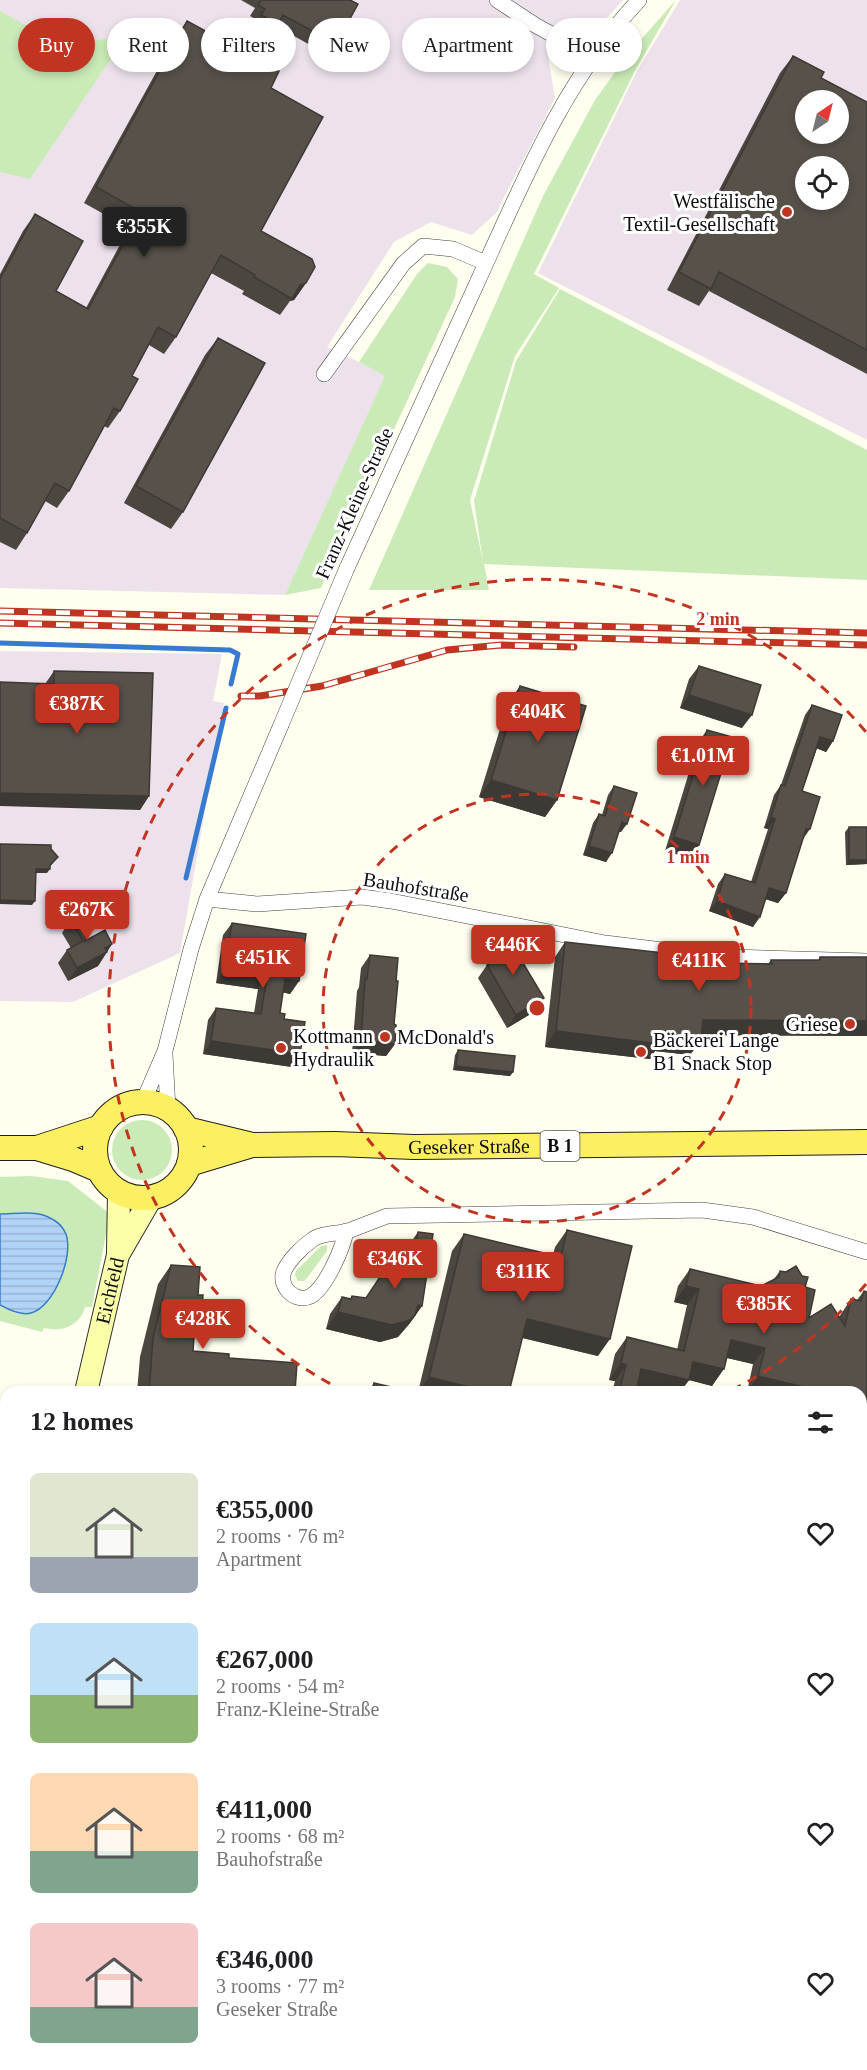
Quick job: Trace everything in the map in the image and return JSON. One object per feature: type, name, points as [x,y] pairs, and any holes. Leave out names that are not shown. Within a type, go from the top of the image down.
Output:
[{"type":"main road","points":[[143,1102],[156,1104],[168,1110],[180,1119],[190,1141],[189,1164],[180,1182],[167,1192],[151,1198],[134,1198],[119,1192],[106,1182],[99,1170],[95,1146],[101,1127],[116,1110],[129,1104],[143,1102]]},
{"type":"main road","points":[[0,1148],[38,1148],[101,1127]]},
{"type":"main road","name":"Geseker Straße","points":[[186,1129],[252,1145],[335,1144],[414,1147],[867,1142]]},
{"type":"main road","name":"Geseker Straße","points":[[189,1164],[252,1145]]},
{"type":"main road","points":[[38,1148],[99,1170]]},
{"type":"main road","points":[[118,1255],[119,1192]]},
{"type":"main road","name":"Eichfeld","points":[[87,1386],[118,1255],[151,1198]]},
{"type":"street","points":[[497,0],[546,31]]},
{"type":"street","name":"Franz-Kleine-Straße","points":[[622,18],[639,0]]},
{"type":"street","name":"Franz-Kleine-Straße","points":[[143,1102],[165,1051],[190,949],[207,899],[347,568],[519,191],[567,95],[583,72]]},
{"type":"street","points":[[324,374],[403,264],[423,246],[453,249],[486,263]]},
{"type":"street","name":"Bauhofstraße","points":[[207,899],[257,904],[363,897],[605,943],[732,957],[867,961]]},
{"type":"street","name":"Franz-Kleine-Straße","points":[[165,1051],[168,1110]]},
{"type":"street","points":[[346,1231],[344,1245],[316,1291],[305,1298],[290,1293],[284,1284],[284,1272],[295,1256],[314,1238],[346,1231],[387,1216],[702,1210],[753,1217],[867,1252]]},
{"type":"shaded area","points":[[0,0],[623,0],[607,18],[546,18],[546,72],[551,72],[555,98],[496,213],[472,235],[431,222],[394,242],[327,347],[386,375],[285,595],[0,588]]},
{"type":"shaded area","points":[[680,0],[867,0],[867,440],[538,273],[637,72],[642,72],[642,63]]},
{"type":"shaded area","points":[[0,651],[222,654],[213,701],[224,703],[180,953],[73,1002],[0,1001]]},
{"type":"green space","points":[[676,0],[642,59],[642,38]]},
{"type":"green space","points":[[0,11],[18,21],[18,72],[95,72],[95,40],[107,38],[107,65],[30,179],[0,172]]},
{"type":"green space","points":[[615,72],[635,72],[534,274],[559,288],[515,356],[470,500],[483,562],[474,501],[516,361],[560,289],[867,450],[867,580],[484,564],[489,590],[369,590],[543,196],[595,100]]},
{"type":"green space","points":[[428,263],[447,267],[458,279],[455,297],[321,588],[285,595],[385,376],[359,362],[417,274]]},
{"type":"green space","points":[[142,1120],[159,1125],[167,1133],[172,1150],[167,1167],[159,1175],[142,1180],[125,1175],[117,1167],[112,1150],[117,1133],[125,1125]]},
{"type":"green space","points":[[31,1176],[68,1181],[110,1214],[92,1307],[85,1307],[79,1319],[69,1326],[57,1329],[44,1328],[42,1332],[0,1321],[0,1177]]},
{"type":"green space","points":[[327,1245],[327,1251],[307,1278],[304,1281],[298,1281],[296,1271],[321,1246]]},
{"type":"water","points":[[32,1213],[45,1216],[53,1219],[66,1234],[67,1255],[60,1279],[47,1301],[31,1313],[11,1311],[0,1305],[0,1214]]},
{"type":"building","points":[[261,0],[350,0],[358,4],[350,18],[308,18],[308,29],[296,22],[296,18],[283,15],[281,18],[267,18],[261,15],[265,9],[258,5]]},
{"type":"building","points":[[189,22],[201,29],[201,72],[279,72],[271,88],[323,117],[261,231],[312,259],[315,267],[306,283],[300,285],[292,299],[221,255],[176,337],[158,327],[132,376],[138,379],[120,411],[114,408],[69,491],[55,483],[27,533],[0,518],[0,279],[35,214],[83,241],[56,291],[88,309],[141,212],[96,187],[159,72],[189,72]]},
{"type":"building","name":"Westfälische Textil-Gesellschaft","points":[[793,56],[824,72],[821,78],[844,90],[795,90],[795,144],[849,144],[849,93],[867,102],[867,350],[719,272],[711,289],[679,272]]},
{"type":"building","points":[[218,338],[265,363],[183,512],[136,486]]},
{"type":"building","points":[[699,666],[761,685],[752,715],[689,695]]},
{"type":"building","points":[[54,671],[153,673],[149,796],[0,793],[0,682],[54,684]]},
{"type":"building","points":[[520,686],[586,706],[557,800],[491,780]]},
{"type":"building","points":[[812,705],[842,715],[833,741],[820,737],[802,791],[820,797],[810,829],[806,829],[786,893],[769,888],[760,917],[717,901],[725,874],[755,883],[775,819],[771,817],[781,785],[785,786]]},
{"type":"building","points":[[707,730],[732,737],[699,845],[674,837]]},
{"type":"building","points":[[614,786],[637,793],[627,824],[622,822],[612,853],[589,846],[599,814],[605,816]]},
{"type":"building","points":[[849,827],[867,827],[867,860],[849,860]]},
{"type":"building","points":[[0,844],[51,845],[51,849],[58,857],[50,865],[50,869],[36,869],[35,901],[0,900]]},
{"type":"building","points":[[78,908],[92,912],[85,941],[105,930],[112,944],[105,948],[107,952],[77,968],[67,950],[83,941],[71,919],[76,916]]},
{"type":"building","points":[[232,923],[306,934],[299,981],[285,979],[280,1013],[285,1014],[284,1019],[305,1022],[300,1054],[211,1041],[216,1008],[261,1014],[267,976],[225,970]]},
{"type":"building","points":[[502,928],[544,998],[516,1015],[487,965],[502,956],[490,936]]},
{"type":"building","points":[[565,942],[709,958],[709,963],[772,964],[771,960],[867,957],[867,1021],[703,1020],[701,1040],[661,1036],[660,1044],[556,1031]]},
{"type":"building","points":[[370,955],[398,958],[395,1044],[361,1040],[365,979],[367,979]]},
{"type":"building","points":[[458,1050],[515,1056],[513,1072],[456,1066]]},
{"type":"building","points":[[567,1230],[632,1246],[610,1339],[527,1319],[510,1386],[465,1386],[429,1377],[464,1234],[561,1257]]},
{"type":"building","points":[[418,1232],[433,1234],[422,1306],[418,1305],[415,1315],[410,1320],[392,1325],[338,1312],[342,1297],[366,1298],[380,1277],[389,1276],[408,1266],[412,1254],[414,1255]]},
{"type":"building","points":[[171,1265],[200,1267],[198,1295],[203,1295],[202,1309],[196,1308],[193,1351],[229,1354],[229,1358],[297,1363],[295,1386],[149,1386],[153,1338]]},
{"type":"building","points":[[796,1266],[802,1276],[808,1277],[805,1287],[815,1290],[809,1318],[831,1304],[845,1326],[851,1299],[861,1301],[864,1291],[867,1292],[867,1386],[800,1386],[758,1376],[765,1348],[731,1340],[724,1369],[693,1362],[689,1380],[641,1369],[637,1386],[621,1386],[626,1365],[621,1363],[627,1337],[684,1351],[699,1289],[686,1286],[690,1269],[761,1286],[779,1277],[780,1271],[786,1272]]},
{"type":"waterway","points":[[0,643],[230,650],[238,654],[231,684]]},
{"type":"waterway","points":[[186,878],[226,708]]},
{"type":"railway","points":[[0,611],[867,633]]},
{"type":"railway","points":[[0,623],[867,645]]},
{"type":"railway","points":[[241,696],[260,696],[322,686],[447,650],[501,645],[574,647]]},
{"type":"place","name":"Westfälische Textil-Gesellschaft","points":[[787,212]]},
{"type":"place","name":"Griese","points":[[850,1024]]},
{"type":"place","name":"McDonald's","points":[[385,1037]]},
{"type":"place","name":"Kottmann Hydraulik","points":[[281,1048]]},
{"type":"place","name":"Bäckerei Lange B1 Snack Stop","points":[[641,1052]]}]
